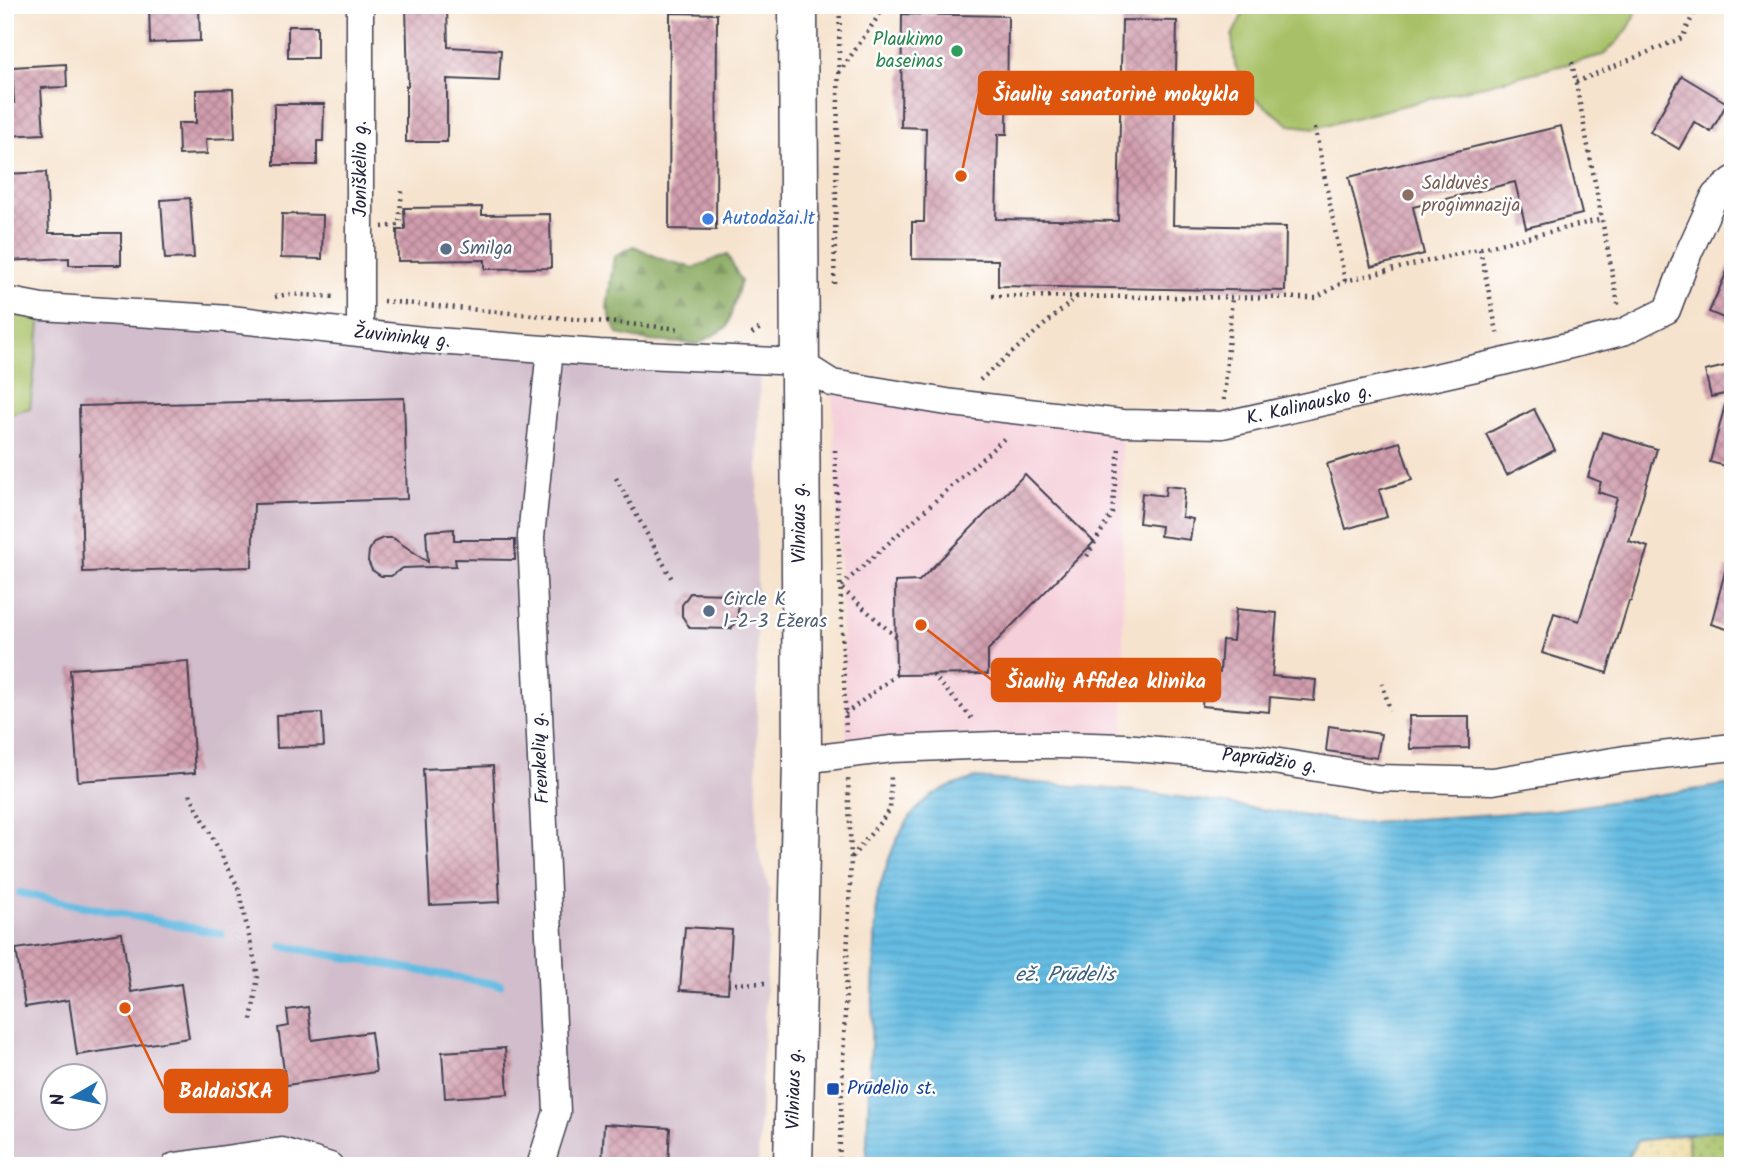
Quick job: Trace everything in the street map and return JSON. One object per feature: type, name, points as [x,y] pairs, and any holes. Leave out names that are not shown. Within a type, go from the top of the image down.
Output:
[{"type":"highway","name":"Vilniaus g.","points":[[793,1166],[802,760],[798,5]]},
{"type":"street","name":"Joniškėlio g.","points":[[360,5],[360,332]]},
{"type":"street","name":"K. Kalinausko g.","points":[[799,362],[832,383],[953,403],[1122,423],[1222,425],[1623,332],[1667,310],[1715,195],[1733,180]]},
{"type":"street","name":"Žuvininkų g.","points":[[5,300],[94,312],[230,319],[423,340],[799,362]]},
{"type":"street","name":"Frenkelių g.","points":[[540,1166],[557,1112],[531,537],[550,349]]},
{"type":"street","name":"Paprūdžio g.","points":[[802,760],[892,749],[996,745],[1124,747],[1261,759],[1378,778],[1493,781],[1625,759],[1733,747]]},
{"type":"street","points":[[175,1166],[282,1150],[330,1166]]},
{"type":"path","points":[[834,284],[840,5]]},
{"type":"path","points":[[838,74],[886,5]]},
{"type":"path","points":[[1576,82],[1682,38],[1698,5]]},
{"type":"path","points":[[1572,62],[1623,332]]},
{"type":"path","points":[[1315,128],[1345,281]]},
{"type":"path","points":[[361,231],[399,225],[402,190]]},
{"type":"path","points":[[992,296],[1315,298],[1345,281],[1603,219]]},
{"type":"path","points":[[1480,248],[1496,324]]},
{"type":"path","points":[[953,403],[1079,295]]},
{"type":"path","points":[[1222,425],[1232,297]]},
{"type":"path","points":[[840,587],[1032,413]]},
{"type":"path","points":[[1087,556],[1112,513],[1122,423]]},
{"type":"path","points":[[834,437],[851,858],[839,1166]]},
{"type":"path","points":[[616,478],[672,579]]},
{"type":"path","points":[[840,587],[896,637]]},
{"type":"path","points":[[933,675],[996,745]]},
{"type":"path","points":[[845,714],[896,676]]},
{"type":"path","points":[[1382,683],[1390,709]]},
{"type":"path","points":[[851,858],[890,810],[892,749]]},
{"type":"path","points":[[190,794],[239,887],[258,976],[251,1021]]},
{"type":"path","points":[[728,984],[766,983]]},
{"type":"shaded area","points":[[5,300],[760,359],[757,846],[770,892],[758,1166],[5,1166]]},
{"type":"shaded area","points":[[832,383],[1122,423],[1124,747],[847,753]]},
{"type":"green space","points":[[1247,5],[1637,5],[1629,27],[1603,55],[1315,128],[1290,125],[1249,94],[1235,65],[1232,36]]},
{"type":"green space","points":[[634,246],[661,259],[694,268],[727,254],[741,281],[727,327],[698,344],[649,341],[617,334],[607,308],[614,256]]},
{"type":"green space","points":[[5,300],[42,307],[30,408],[5,415]]},
{"type":"green space","points":[[1733,1128],[1733,1166],[1690,1166],[1687,1134]]},
{"type":"sand","points":[[1687,1134],[1690,1166],[1623,1166],[1637,1141]]},
{"type":"water","name":"ež. Prūdelis","points":[[974,778],[1137,791],[1355,823],[1555,810],[1733,784],[1733,1128],[1637,1141],[1623,1166],[866,1166],[877,897],[891,853],[914,812],[938,792]]},
{"type":"building","points":[[149,5],[199,5],[200,41],[150,43]]},
{"type":"building","points":[[406,5],[447,5],[448,47],[501,50],[499,81],[447,79],[447,142],[406,142]]},
{"type":"building","points":[[670,13],[717,14],[716,230],[669,229]]},
{"type":"building","points":[[902,14],[1008,16],[1007,134],[998,134],[996,219],[1118,221],[1122,20],[1177,21],[1173,225],[1286,227],[1285,291],[998,286],[998,260],[912,259],[912,222],[924,222],[926,128],[901,127]]},
{"type":"building","points":[[288,26],[317,26],[317,58],[288,58]]},
{"type":"building","points":[[66,64],[67,87],[41,88],[44,134],[5,136],[5,103],[14,103],[12,67]]},
{"type":"building","points":[[1682,76],[1727,103],[1711,132],[1694,122],[1679,149],[1650,132]]},
{"type":"building","points":[[233,89],[235,138],[206,139],[207,154],[179,155],[178,123],[196,123],[196,90]]},
{"type":"building","points":[[274,104],[324,104],[323,141],[317,141],[317,165],[274,165]]},
{"type":"building","name":"Salduvės progimnazija","points":[[1561,126],[1582,214],[1526,228],[1515,182],[1413,207],[1424,254],[1371,267],[1349,177]]},
{"type":"building","points":[[46,172],[49,233],[121,233],[121,265],[69,265],[69,258],[5,261],[5,174]]},
{"type":"building","points":[[190,198],[194,258],[165,259],[161,200]]},
{"type":"building","points":[[482,207],[482,215],[550,214],[551,268],[485,269],[485,260],[398,261],[397,230],[405,230],[404,208]]},
{"type":"building","points":[[282,214],[323,215],[322,259],[281,258]]},
{"type":"building","points":[[1733,258],[1733,322],[1709,312]]},
{"type":"building","points":[[1733,364],[1733,392],[1711,397],[1705,371]]},
{"type":"building","points":[[404,398],[407,499],[254,504],[252,567],[83,572],[79,406]]},
{"type":"building","points":[[1726,401],[1733,401],[1733,468],[1710,462]]},
{"type":"building","points":[[1534,409],[1555,450],[1507,475],[1486,434]]},
{"type":"building","points":[[1602,432],[1657,449],[1629,541],[1648,547],[1607,673],[1542,653],[1554,613],[1579,621],[1617,498],[1598,492],[1601,482],[1588,477]]},
{"type":"building","points":[[1400,442],[1412,480],[1379,490],[1387,517],[1346,529],[1327,464]]},
{"type":"building","points":[[1025,474],[1094,542],[988,650],[988,674],[896,675],[895,582],[919,581]]},
{"type":"building","points":[[1166,486],[1185,488],[1182,517],[1193,519],[1190,540],[1160,536],[1161,526],[1139,523],[1142,493],[1165,496]]},
{"type":"building","points":[[454,529],[454,540],[515,540],[515,560],[455,559],[456,566],[403,568],[391,576],[381,576],[372,570],[368,561],[374,542],[393,538],[428,562],[426,531]]},
{"type":"building","points":[[1726,568],[1733,569],[1733,631],[1711,624]]},
{"type":"building","points":[[690,593],[730,594],[738,606],[738,617],[731,629],[690,628],[682,616],[682,605]]},
{"type":"building","points":[[1236,609],[1277,613],[1272,676],[1316,680],[1314,701],[1270,697],[1269,712],[1202,706],[1205,671],[1220,672],[1222,640],[1233,641]]},
{"type":"building","points":[[188,661],[195,773],[78,781],[70,669]]},
{"type":"building","points":[[322,713],[324,746],[277,748],[276,715]]},
{"type":"building","points":[[1409,716],[1469,716],[1469,748],[1410,749]]},
{"type":"building","points":[[1329,726],[1381,734],[1377,758],[1326,751]]},
{"type":"building","points":[[493,766],[500,902],[430,905],[423,769]]},
{"type":"building","points":[[685,927],[732,930],[728,993],[680,990]]},
{"type":"building","points":[[122,933],[131,992],[181,984],[189,1038],[77,1055],[69,1000],[25,1007],[16,949]]},
{"type":"building","points":[[308,1007],[312,1040],[371,1032],[376,1072],[286,1085],[278,1028],[289,1026],[287,1010]]},
{"type":"building","points":[[505,1048],[508,1094],[445,1098],[442,1052]]},
{"type":"building","points":[[604,1124],[670,1128],[668,1166],[602,1164]]},
{"type":"waterway","points":[[20,893],[222,934]]},
{"type":"waterway","points":[[282,946],[500,985]]},
{"type":"place","name":"Plaukimo baseinas","points":[[957,51]]},
{"type":"place","name":"Šiaulių sanatorinė mokykla","points":[[961,176]]},
{"type":"place","name":"Salduvės progimnazija","points":[[1408,195]]},
{"type":"place","name":"Autodažai.lt","points":[[708,219]]},
{"type":"place","name":"Smilga","points":[[446,249]]},
{"type":"place","name":"Circle K 1-2-3 Ežeras","points":[[709,611]]},
{"type":"place","name":"Šiaulių Affidea klinika","points":[[921,625]]},
{"type":"place","name":"BaldaiSKA","points":[[125,1008]]},
{"type":"place","name":"Prūdelio st.","points":[[833,1089]]}]
